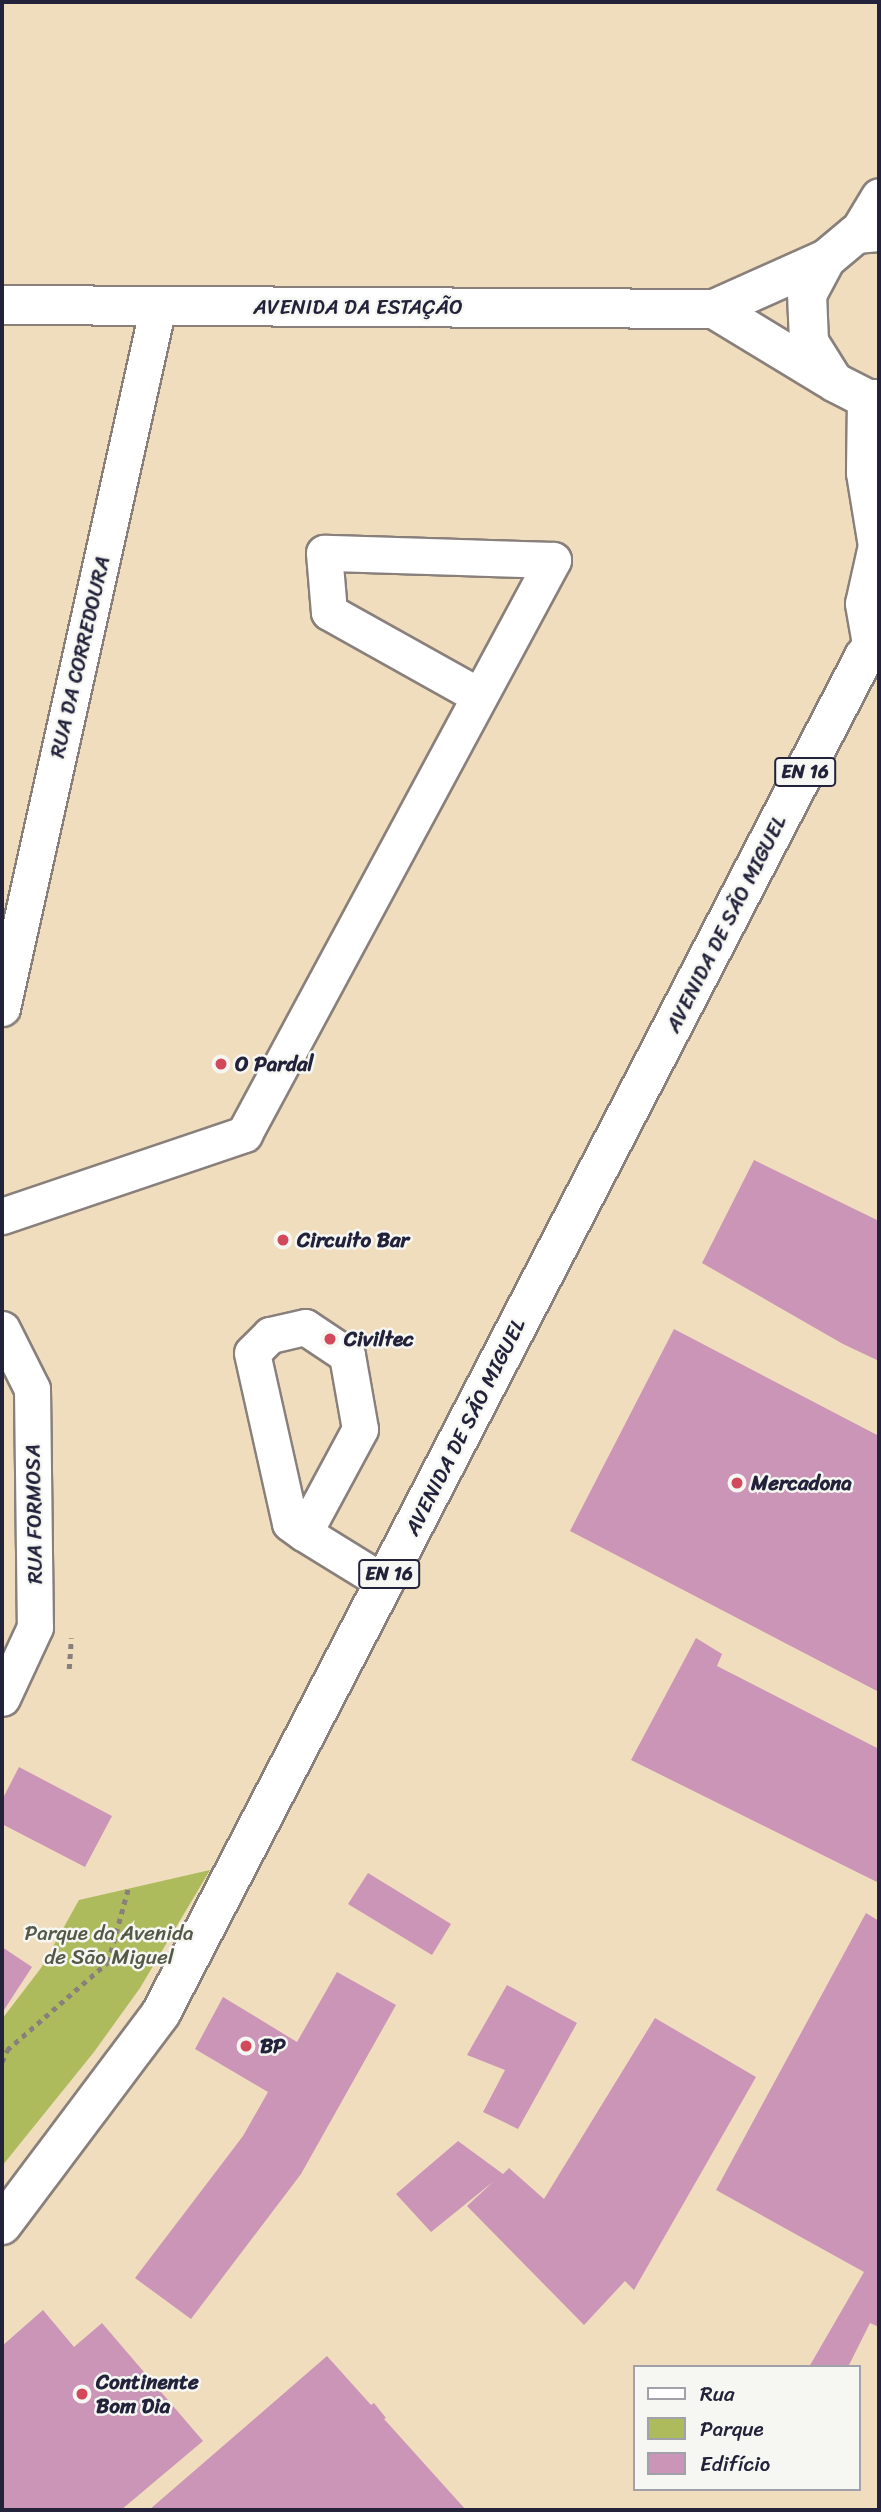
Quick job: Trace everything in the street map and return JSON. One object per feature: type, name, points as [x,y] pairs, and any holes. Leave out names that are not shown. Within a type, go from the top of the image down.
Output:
[{"type":"main road","name":"AVENIDA DA ESTAÇÃO","points":[[2,305],[714,309],[826,259],[868,233]]},
{"type":"main road","name":"AVENIDA DA ESTAÇÃO","points":[[826,259],[807,294],[809,342],[860,394]]},
{"type":"main road","points":[[714,309],[860,394]]},
{"type":"main road","name":"AVENIDA DE SÃO MIGUEL","points":[[2,2225],[161,2012],[875,640],[866,604],[878,546],[866,473],[860,394]]},
{"type":"street","points":[[868,233],[879,196]]},
{"type":"street","name":"RUA DA CORREDOURA","points":[[2,1008],[158,306]]},
{"type":"street","points":[[2,1216],[244,1134],[553,560],[324,554],[329,612],[479,696]]},
{"type":"street","points":[[304,1533],[360,1429],[347,1355],[305,1327],[270,1335],[251,1353],[290,1523],[304,1533],[384,1583]]},
{"type":"street","name":"RUA FORMOSA","points":[[2,1329],[32,1389],[17,1424],[35,1627],[2,1698]]},
{"type":"path","points":[[2,2062],[7,2050],[108,1962],[128,1889]]},
{"type":"green space","name":"Parque da Avenida de São Miguel","points":[[210,1870],[140,1988],[94,2052],[2,2166],[2,2019],[41,1968],[79,1900]]},
{"type":"building","points":[[754,1160],[879,1221],[879,1361],[843,1344],[702,1263]]},
{"type":"building","name":"Mercadona","points":[[674,1329],[879,1436],[879,1692],[570,1531]]},
{"type":"building","points":[[696,1638],[722,1654],[717,1666],[879,1749],[879,1883],[631,1760]]},
{"type":"building","points":[[19,1767],[112,1816],[85,1867],[2,1824],[2,1800]]},
{"type":"building","points":[[368,1873],[451,1924],[432,1955],[348,1904]]},
{"type":"building","points":[[866,1913],[879,1921],[879,2327],[870,2323],[849,2365],[810,2365],[864,2272],[716,2190]]},
{"type":"building","points":[[2,1947],[32,1967],[2,2013]]},
{"type":"building","points":[[337,1972],[396,2005],[301,2174],[191,2319],[135,2278],[243,2136],[268,2092],[195,2049],[223,1997],[297,2042]]},
{"type":"building","points":[[507,1985],[577,2023],[518,2129],[483,2112],[505,2070],[467,2055]]},
{"type":"building","points":[[655,2018],[756,2077],[634,2290],[625,2281],[584,2325],[467,2206],[494,2181],[431,2232],[396,2194],[458,2141],[503,2174],[509,2168],[544,2199]]},
{"type":"building","name":"Continente Bom Dia","points":[[43,2310],[74,2347],[102,2323],[203,2441],[121,2510],[2,2510],[2,2346]]},
{"type":"building","points":[[327,2356],[371,2405],[374,2403],[386,2418],[384,2419],[466,2510],[149,2510]]},
{"type":"place","name":"O Pardal","points":[[221,1064]]},
{"type":"place","name":"Circuito Bar","points":[[283,1240]]},
{"type":"place","name":"Civiltec","points":[[330,1339]]},
{"type":"place","name":"Mercadona","points":[[737,1483]]},
{"type":"place","name":"BP","points":[[246,2046]]},
{"type":"place","name":"Continente Bom Dia","points":[[82,2394]]}]
